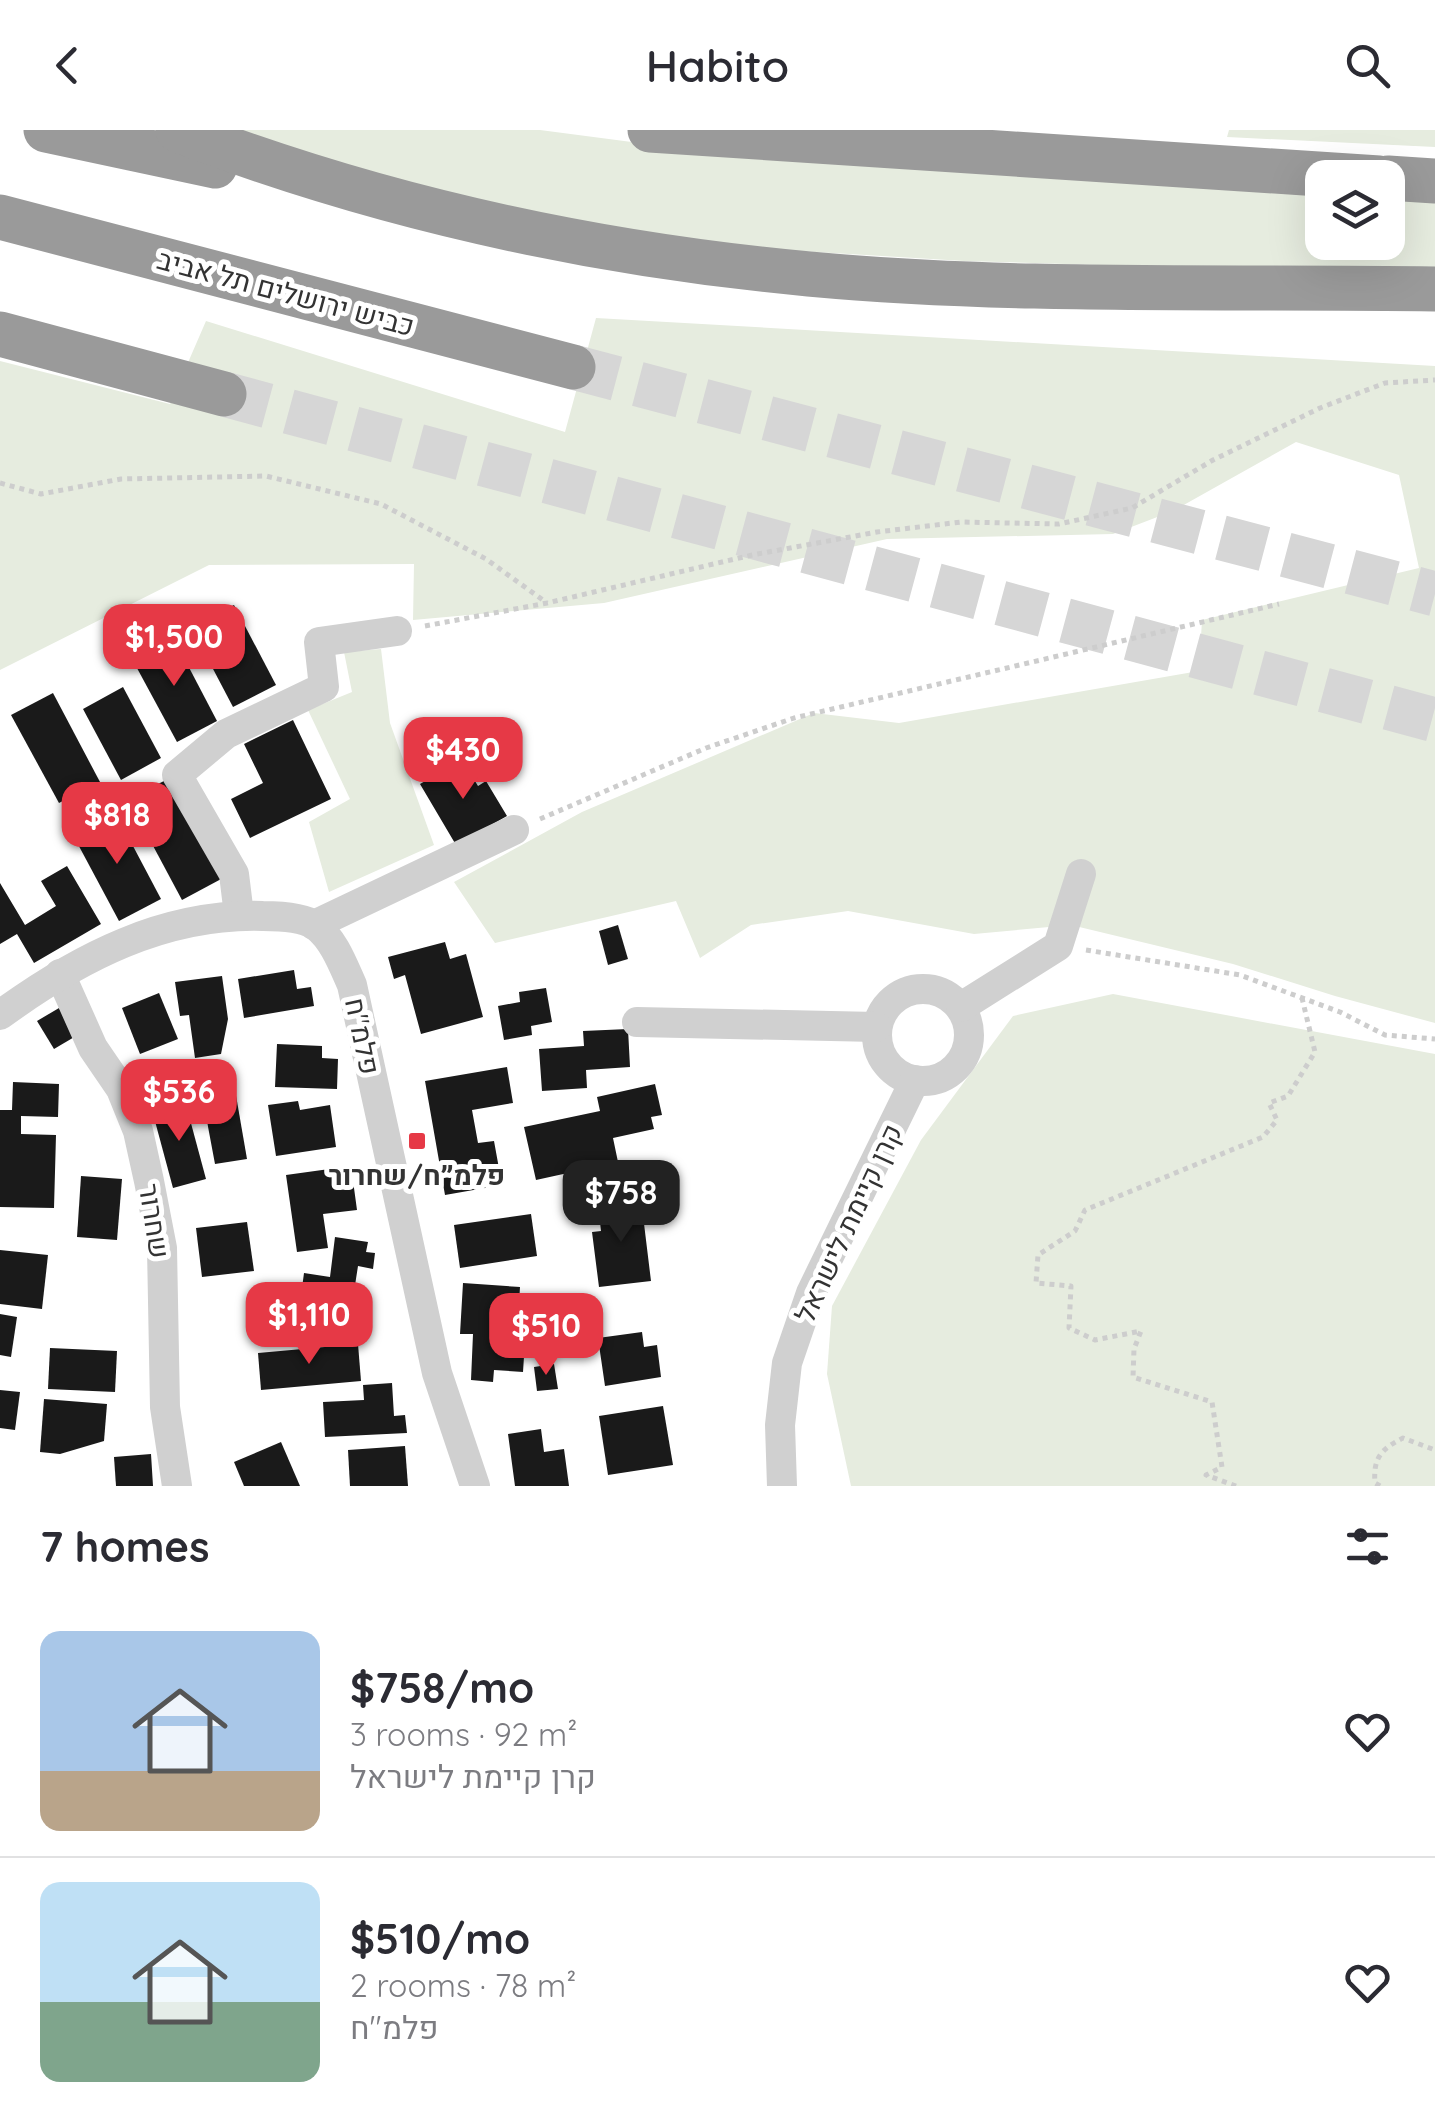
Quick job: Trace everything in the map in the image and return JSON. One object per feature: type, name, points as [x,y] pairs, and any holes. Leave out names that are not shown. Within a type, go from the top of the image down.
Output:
[{"type":"highway","points":[[46,130],[630,250],[809,274],[986,284],[1434,289]]},
{"type":"highway","points":[[178,130],[257,160],[424,209]]},
{"type":"highway","points":[[650,130],[1305,173]]},
{"type":"highway","points":[[1405,179],[1435,180]]},
{"type":"highway","name":"כביש ירושלים תל אביב","points":[[0,217],[572,368]]},
{"type":"highway","points":[[0,334],[224,394]]},
{"type":"street","points":[[239,915],[234,874],[177,775],[226,734],[324,687],[319,642],[398,631]]},
{"type":"street","points":[[0,1015],[103,949],[164,928],[239,915],[282,916],[314,924],[514,830]]},
{"type":"street","points":[[961,1007],[1058,946],[1081,874]]},
{"type":"street","name":"פלמ\"ח","points":[[314,924],[336,949],[352,985],[437,1373],[476,1486]]},
{"type":"street","name":"שחרור","points":[[60,974],[93,1048],[121,1090],[138,1132],[149,1180],[162,1248],[166,1407],[177,1486]]},
{"type":"street","points":[[935,989],[961,1007],[970,1038],[958,1066],[944,1076],[915,1080],[890,1067],[881,1055],[877,1027],[890,1002],[904,992],[935,989]]},
{"type":"street","points":[[637,1022],[877,1027]]},
{"type":"street","name":"קרן קיימת לישראל","points":[[782,1486],[780,1425],[787,1363],[811,1293],[915,1080]]},
{"type":"path","points":[[398,631],[547,603],[752,554],[878,532],[961,522],[1060,524],[1132,508],[1213,460],[1320,408],[1385,384],[1435,380]]},
{"type":"path","points":[[0,483],[41,494],[121,479],[266,476],[381,504],[486,559],[547,603]]},
{"type":"path","points":[[514,830],[706,748],[794,718],[1279,604]]},
{"type":"path","points":[[1058,946],[1240,974],[1340,1012],[1384,1035],[1435,1039]]},
{"type":"path","points":[[1236,1486],[1206,1475],[1222,1467],[1212,1402],[1134,1377],[1134,1348],[1141,1331],[1095,1340],[1069,1328],[1071,1286],[1036,1283],[1038,1255],[1075,1230],[1086,1210],[1263,1137],[1277,1120],[1269,1103],[1288,1096],[1316,1052],[1302,998]]},
{"type":"path","points":[[1380,1486],[1376,1484],[1374,1464],[1384,1448],[1403,1438],[1435,1450]]},
{"type":"shaded area","points":[[238,130],[540,130],[708,152],[1305,189],[1305,260],[1405,260],[1405,196],[1435,197],[1435,275],[964,261],[734,247],[565,224],[336,165]]},
{"type":"shaded area","points":[[1229,130],[1435,130],[1435,147],[1227,137]]},
{"type":"shaded area","points":[[596,318],[1435,366],[1435,1023],[1233,964],[1071,925],[974,934],[848,911],[751,925],[700,958],[676,901],[495,943],[454,882],[582,812],[814,713],[899,723],[1199,671],[1202,620],[1419,568],[1399,475],[1296,442],[1173,511],[1113,534],[887,539],[604,603],[413,620],[414,564],[209,565],[0,670],[0,361],[170,404],[206,321],[565,432]]},
{"type":"shaded area","points":[[381,649],[390,723],[434,845],[329,892],[309,822],[350,799],[308,710],[352,692],[344,652]]},
{"type":"shaded area","points":[[1113,994],[1435,1054],[1435,1486],[851,1486],[827,1374],[832,1306],[921,1140],[1013,1016]]},
{"type":"building","points":[[234,605],[276,685],[233,707],[191,627]]},
{"type":"building","points":[[172,635],[217,721],[177,742],[131,657]]},
{"type":"building","points":[[123,687],[161,758],[121,780],[83,709]]},
{"type":"building","points":[[53,693],[100,782],[59,803],[11,715]]},
{"type":"building","points":[[293,720],[331,799],[250,838],[231,799],[263,783],[244,744]]},
{"type":"building","points":[[462,760],[478,786],[486,781],[507,816],[456,845],[420,784]]},
{"type":"building","points":[[170,778],[223,878],[182,900],[128,799]]},
{"type":"building","points":[[115,812],[161,899],[119,921],[73,835]]},
{"type":"building","points":[[67,866],[101,924],[34,963],[17,934],[0,944],[0,883],[25,925],[56,906],[41,881]]},
{"type":"building","points":[[618,925],[628,959],[608,965],[599,931]]},
{"type":"building","points":[[445,942],[450,959],[466,954],[483,1017],[421,1034],[405,975],[394,979],[388,957]]},
{"type":"building","points":[[294,970],[297,989],[311,987],[314,1006],[244,1018],[238,979]]},
{"type":"building","points":[[222,976],[228,1019],[221,1054],[195,1058],[189,1015],[180,1016],[175,982]]},
{"type":"building","points":[[546,988],[552,1022],[531,1026],[532,1035],[504,1040],[498,1006],[520,1002],[519,992]]},
{"type":"building","points":[[159,993],[178,1039],[140,1054],[122,1008]]},
{"type":"building","points":[[59,1008],[76,1036],[54,1049],[37,1021]]},
{"type":"building","points":[[628,1029],[630,1067],[586,1070],[587,1088],[542,1091],[539,1049],[584,1046],[583,1031]]},
{"type":"building","points":[[277,1044],[322,1046],[322,1058],[338,1059],[337,1089],[275,1087]]},
{"type":"building","points":[[507,1067],[513,1103],[472,1110],[478,1143],[494,1141],[502,1185],[445,1195],[425,1081]]},
{"type":"building","points":[[13,1082],[59,1084],[58,1117],[21,1116],[21,1134],[56,1135],[54,1208],[0,1207],[0,1110],[12,1110]]},
{"type":"building","points":[[234,1084],[247,1159],[215,1164],[201,1089]]},
{"type":"building","points":[[655,1084],[662,1115],[651,1117],[654,1129],[613,1138],[618,1162],[536,1180],[524,1127],[600,1111],[597,1097]]},
{"type":"building","points":[[185,1101],[206,1179],[173,1188],[152,1110]]},
{"type":"building","points":[[298,1101],[300,1110],[330,1105],[336,1147],[276,1156],[268,1105]]},
{"type":"building","points":[[351,1166],[357,1210],[323,1214],[328,1248],[297,1252],[286,1175]]},
{"type":"building","points":[[81,1176],[122,1179],[117,1240],[77,1237]]},
{"type":"building","points":[[641,1199],[651,1281],[599,1287],[592,1232],[601,1231],[598,1204]]},
{"type":"building","points":[[531,1214],[537,1256],[460,1268],[454,1225]]},
{"type":"building","points":[[247,1222],[254,1271],[202,1277],[196,1228]]},
{"type":"building","points":[[335,1237],[368,1242],[366,1252],[375,1253],[373,1269],[358,1266],[351,1311],[300,1303],[304,1273],[330,1277]]},
{"type":"building","points":[[0,1250],[48,1255],[42,1309],[0,1304]]},
{"type":"building","points":[[463,1283],[520,1287],[517,1336],[499,1335],[499,1340],[525,1341],[523,1372],[494,1370],[493,1382],[471,1380],[473,1334],[460,1334]]},
{"type":"building","points":[[0,1314],[17,1317],[11,1357],[0,1355]]},
{"type":"building","points":[[642,1332],[644,1347],[657,1345],[661,1377],[605,1386],[598,1338]]},
{"type":"building","points":[[358,1344],[361,1381],[261,1390],[258,1353]]},
{"type":"building","points":[[50,1348],[117,1351],[115,1392],[48,1389]]},
{"type":"building","points":[[554,1364],[558,1389],[537,1391],[534,1367]]},
{"type":"building","points":[[392,1383],[394,1416],[405,1415],[407,1433],[325,1437],[323,1402],[364,1400],[363,1385]]},
{"type":"building","points":[[0,1390],[20,1392],[15,1430],[0,1428]]},
{"type":"building","points":[[44,1399],[107,1404],[104,1441],[60,1454],[40,1452]]},
{"type":"building","points":[[663,1406],[673,1465],[608,1475],[599,1416]]},
{"type":"building","points":[[541,1429],[544,1452],[564,1449],[569,1486],[515,1486],[508,1434]]},
{"type":"building","points":[[281,1442],[300,1486],[244,1486],[234,1462]]},
{"type":"building","points":[[405,1446],[408,1486],[350,1486],[348,1450]]},
{"type":"building","points":[[151,1454],[153,1486],[116,1486],[114,1457]]},
{"type":"tunnel","points":[[573,367],[1435,594]]},
{"type":"tunnel","points":[[224,394],[1435,720]]},
{"type":"place","name":"פלמ״ח/שחרור","points":[[417,1141]]}]
